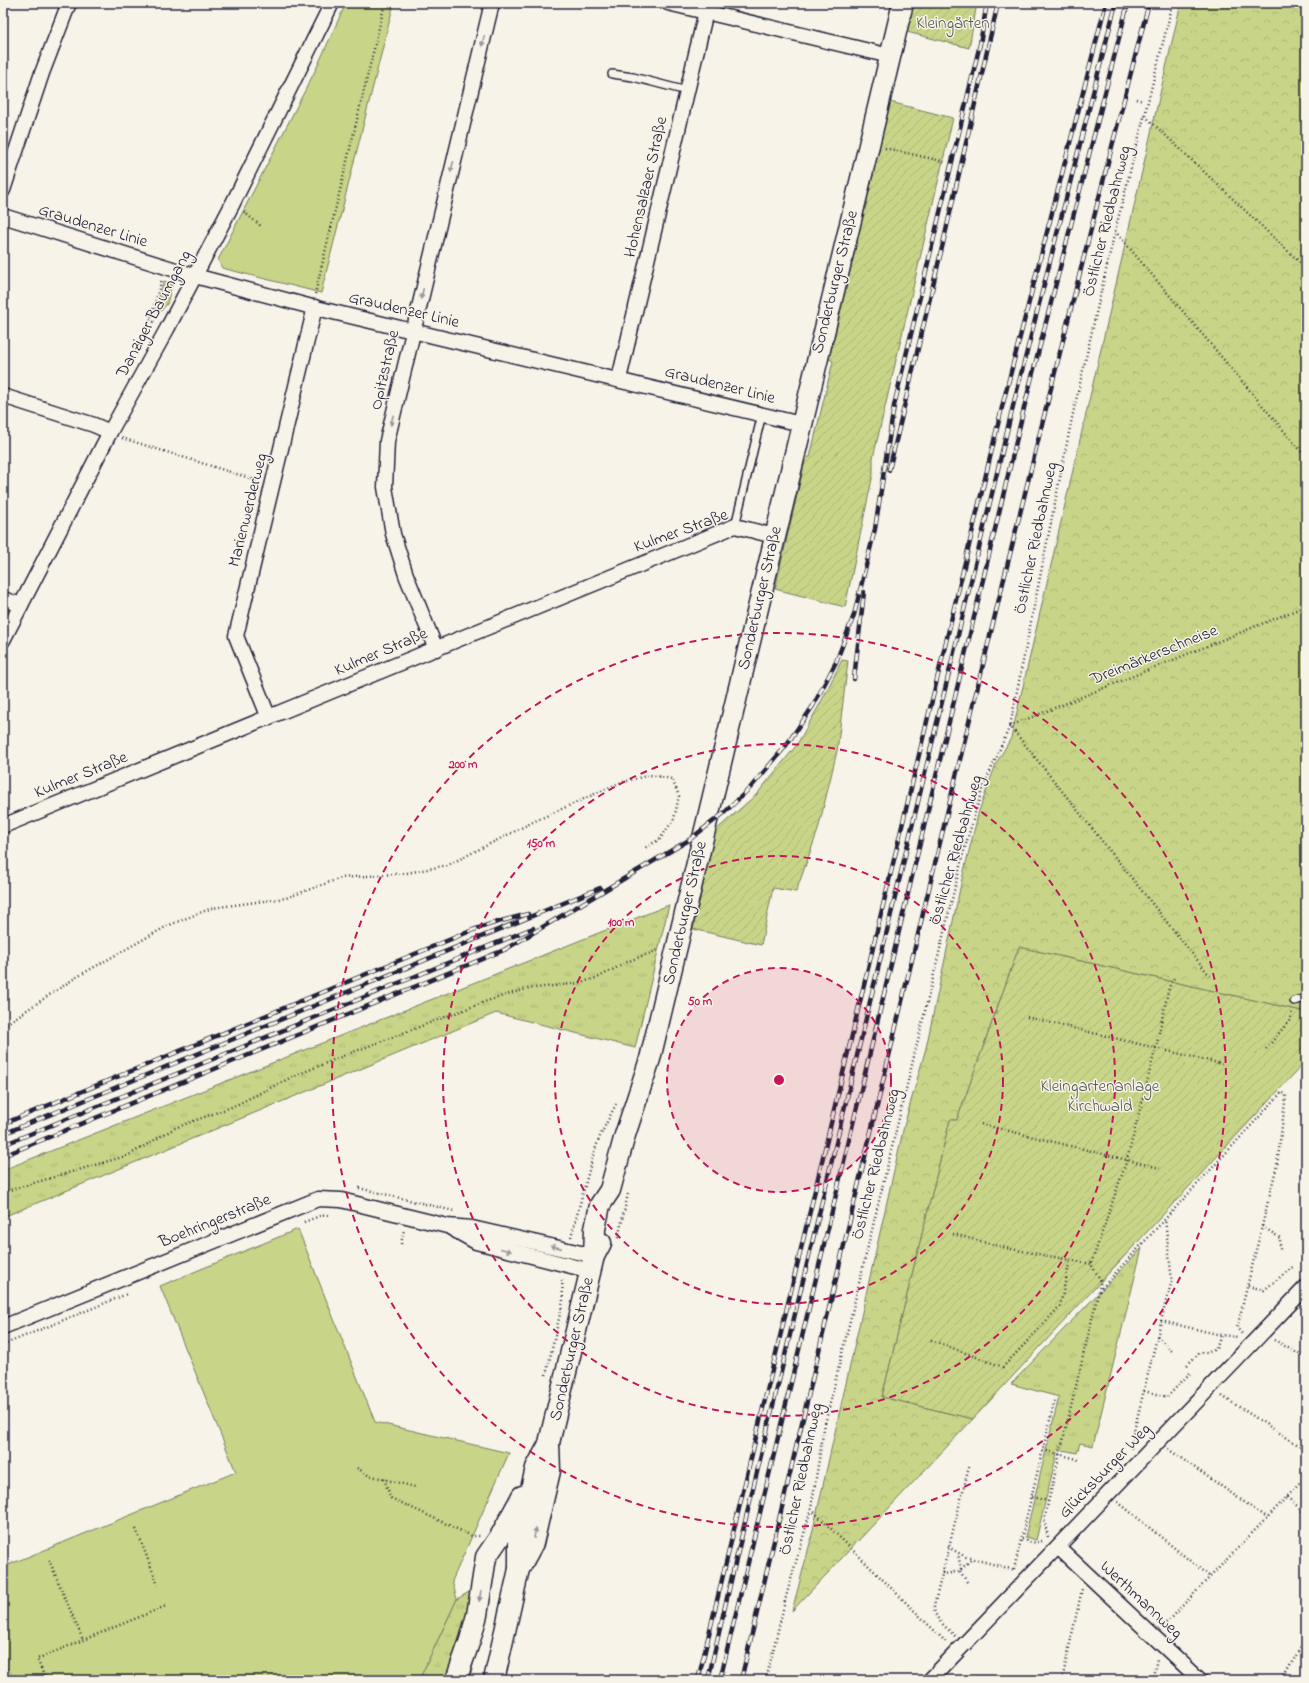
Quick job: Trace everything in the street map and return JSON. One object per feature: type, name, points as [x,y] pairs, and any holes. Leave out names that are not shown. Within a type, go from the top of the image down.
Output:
[{"type":"street","points":[[3,190],[42,73],[69,3]]},
{"type":"street","name":"Danziger Baumgang","points":[[3,640],[110,432],[168,329],[233,203],[332,3]]},
{"type":"street","name":"Opitzstraße","points":[[436,649],[401,561],[393,534],[385,487],[387,441],[492,3]]},
{"type":"street","points":[[668,3],[707,8],[890,56]]},
{"type":"street","name":"Sonderburger Straße","points":[[494,1680],[519,1569],[519,1539],[533,1479],[536,1468],[549,1442],[592,1263],[594,1229],[600,1205],[610,1190],[625,1135],[650,1059],[774,536],[903,3]]},
{"type":"street","name":"Hohensalzaer Straße","points":[[618,379],[707,8]]},
{"type":"street","name":"Graudenzer Linie","points":[[3,216],[195,276],[314,307],[801,424]]},
{"type":"street","name":"Marienwerderweg","points":[[269,718],[236,636],[273,486],[314,307]]},
{"type":"street","points":[[3,396],[94,425],[110,432]]},
{"type":"street","name":"Kulmer Straße","points":[[3,826],[736,526],[774,536]]},
{"type":"street","points":[[3,599],[21,605]]},
{"type":"street","name":"Boehringerstraße","points":[[3,1327],[318,1200],[341,1200],[447,1226],[472,1228],[592,1263]]},
{"type":"street","name":"Glücksburger Weg","points":[[930,1680],[1209,1388],[1246,1339],[1262,1333],[1306,1287]]},
{"type":"street","name":"Sonderburger Straße","points":[[519,1569],[533,1543],[550,1471],[549,1442]]},
{"type":"street","points":[[456,1680],[477,1615],[486,1557],[502,1535],[517,1504],[533,1479]]},
{"type":"street","name":"Werthmannweg","points":[[1058,1547],[1200,1680]]},
{"type":"street","points":[[486,1557],[505,1554],[514,1561],[519,1569]]},
{"type":"lane","points":[[612,74],[633,77],[687,91]]},
{"type":"lane","points":[[736,526],[762,414]]},
{"type":"lane","points":[[1294,1001],[1306,998]]},
{"type":"path","points":[[314,307],[385,3]]},
{"type":"path","name":"Östlicher Riedbahnweg","points":[[766,1680],[786,1597],[810,1509],[824,1428],[963,854],[982,790],[1010,726],[1072,418],[1115,231],[1145,116],[1172,3]]},
{"type":"path","points":[[1136,99],[1143,101]]},
{"type":"path","points":[[1145,116],[1306,268]]},
{"type":"path","points":[[869,144],[946,162]]},
{"type":"path","points":[[233,203],[262,227]]},
{"type":"path","points":[[1115,231],[1306,457]]},
{"type":"path","points":[[166,267],[150,320],[168,329]]},
{"type":"path","points":[[110,432],[125,439],[273,486]]},
{"type":"path","name":"Dreimärkerschneise","points":[[1010,726],[1306,606]]},
{"type":"path","points":[[1010,726],[1210,976]]},
{"type":"path","points":[[3,1026],[75,978],[160,929],[212,908],[286,898],[341,878],[407,874],[448,865],[535,821],[619,783],[650,775],[672,779],[680,796],[674,819],[660,839],[643,849]]},
{"type":"path","points":[[3,1192],[129,1155],[174,1128],[234,1106],[292,1077],[487,1001],[526,989],[580,983],[599,977],[629,961],[664,947]]},
{"type":"path","points":[[1091,1264],[1128,1160],[1156,1047],[1168,987],[1174,978]]},
{"type":"path","points":[[1266,1049],[1290,1020],[1294,1001]]},
{"type":"path","points":[[1027,1017],[1222,1064]]},
{"type":"path","points":[[1098,1292],[1282,1092],[1286,1095],[1277,1165],[1250,1270],[1248,1286],[1240,1309],[1237,1328],[1246,1339]]},
{"type":"path","points":[[564,1235],[572,1235],[594,1152],[617,1101]]},
{"type":"path","points":[[981,1124],[1160,1168]]},
{"type":"path","points":[[351,1186],[461,1213]]},
{"type":"path","points":[[299,1224],[320,1216],[331,1215]]},
{"type":"path","points":[[1142,1459],[1130,1447],[1135,1421],[1144,1391],[1145,1378],[1161,1321],[1164,1301],[1172,1281],[1165,1219]]},
{"type":"path","points":[[1261,1226],[1280,1238],[1280,1252]]},
{"type":"path","points":[[397,1229],[404,1230],[401,1244]]},
{"type":"path","points":[[953,1234],[1006,1248],[1091,1264],[1101,1281],[1044,1520],[1049,1540],[1036,1543],[1016,1540]]},
{"type":"path","points":[[931,1340],[1003,1367],[1060,1306],[1070,1260]]},
{"type":"path","points":[[1248,1286],[1264,1290],[1294,1266]]},
{"type":"path","points":[[545,1377],[563,1301],[562,1276]]},
{"type":"path","points":[[3,1345],[133,1291]]},
{"type":"path","points":[[1161,1321],[1221,1335],[1246,1339]]},
{"type":"path","points":[[1262,1333],[1306,1358]]},
{"type":"path","points":[[1186,1366],[1200,1352],[1207,1353],[1216,1349],[1221,1335]]},
{"type":"path","points":[[1156,1337],[1173,1352]]},
{"type":"path","points":[[1144,1391],[1167,1397],[1192,1371]]},
{"type":"path","points":[[1209,1388],[1306,1450]]},
{"type":"path","points":[[1014,1569],[1055,1399]]},
{"type":"path","points":[[1046,1418],[1050,1419]]},
{"type":"path","points":[[1158,1442],[1267,1518]]},
{"type":"path","points":[[1043,1450],[1077,1459],[1080,1462]]},
{"type":"path","points":[[1036,1459],[1040,1460]]},
{"type":"path","points":[[961,1649],[934,1612],[948,1546],[969,1467]]},
{"type":"path","points":[[357,1468],[368,1475],[415,1487],[416,1485]]},
{"type":"path","points":[[1152,1680],[1157,1640],[1210,1577],[1306,1477]]},
{"type":"path","points":[[384,1479],[391,1498],[472,1536],[481,1536],[485,1532]]},
{"type":"path","points":[[1108,1494],[1210,1577]]},
{"type":"path","points":[[1032,1497],[1048,1501]]},
{"type":"path","points":[[1287,1497],[1306,1514]]},
{"type":"path","points":[[1026,1500],[1031,1501]]},
{"type":"path","points":[[810,1509],[961,1649]]},
{"type":"path","points":[[952,1510],[958,1511]]},
{"type":"path","points":[[136,1529],[158,1585]]},
{"type":"path","points":[[944,1544],[958,1554],[1014,1569],[1028,1578]]},
{"type":"path","points":[[958,1554],[960,1570],[967,1582]]},
{"type":"path","points":[[942,1574],[960,1570],[973,1559]]},
{"type":"path","points":[[50,1560],[83,1640]]},
{"type":"path","points":[[1062,1680],[1086,1572]]},
{"type":"path","points":[[936,1580],[940,1581]]},
{"type":"path","points":[[46,1680],[37,1659],[166,1606]]},
{"type":"path","points":[[1070,1617],[1076,1619]]},
{"type":"path","points":[[1282,1680],[1306,1638]]},
{"type":"path","points":[[1061,1658],[1066,1659]]},
{"type":"green space","points":[[346,3],[394,3],[321,293],[222,268],[218,260],[316,69]]},
{"type":"green space","name":"Kleingärten","points":[[914,3],[977,3],[969,48],[907,32]]},
{"type":"green space","points":[[1181,3],[1306,3],[1306,1012],[1019,947],[957,1120],[950,1120],[882,1397],[973,1419],[792,1611],[810,1543],[904,1126],[926,1048],[962,879],[979,811],[996,764],[1011,738]]},
{"type":"green space","points":[[890,102],[953,118],[873,458],[873,474],[845,607],[775,589],[806,457],[810,457],[833,361],[829,359]]},
{"type":"green space","points":[[164,281],[172,284],[167,304],[160,312],[155,311]]},
{"type":"green space","points":[[842,660],[848,661],[837,751],[818,830],[796,892],[773,888],[761,945],[693,929],[715,831],[757,794],[796,746],[820,704]]},
{"type":"green space","points":[[669,905],[635,1048],[496,1013],[3,1217],[3,1170]]},
{"type":"green space","name":"Kleingartenanlage Kirchwald","points":[[1019,947],[1306,1012],[1306,1061],[973,1419],[882,1397],[950,1120],[957,1120]]},
{"type":"green space","points":[[298,1229],[375,1422],[509,1453],[452,1581],[457,1599],[419,1680],[19,1680],[9,1672],[3,1663],[3,1567],[236,1472],[160,1286]]},
{"type":"green space","points":[[1142,1248],[1093,1446],[1080,1443],[1077,1453],[1058,1449],[1036,1540],[1025,1537],[1059,1397],[1011,1384]]},
{"type":"green space","points":[[481,1585],[479,1632],[470,1680],[419,1680],[457,1599]]},
{"type":"railway","points":[[3,1156],[504,950],[689,840],[724,813],[751,787],[785,747],[813,706],[836,662],[854,615],[875,529],[894,406],[980,44],[987,3]]},
{"type":"railway","points":[[889,470],[998,3]]},
{"type":"railway","points":[[698,1680],[1004,399],[1106,3]]},
{"type":"railway","points":[[708,1680],[1014,402],[1116,3]]},
{"type":"railway","points":[[720,1680],[1025,404],[1128,3]]},
{"type":"railway","points":[[741,1680],[991,631],[1095,212],[1149,3]]},
{"type":"railway","points":[[854,679],[864,592]]},
{"type":"railway","points":[[3,1134],[600,888]]},
{"type":"railway","points":[[3,1124],[473,930],[528,914]]},
{"type":"railway","points":[[3,1145],[533,928]]}]
